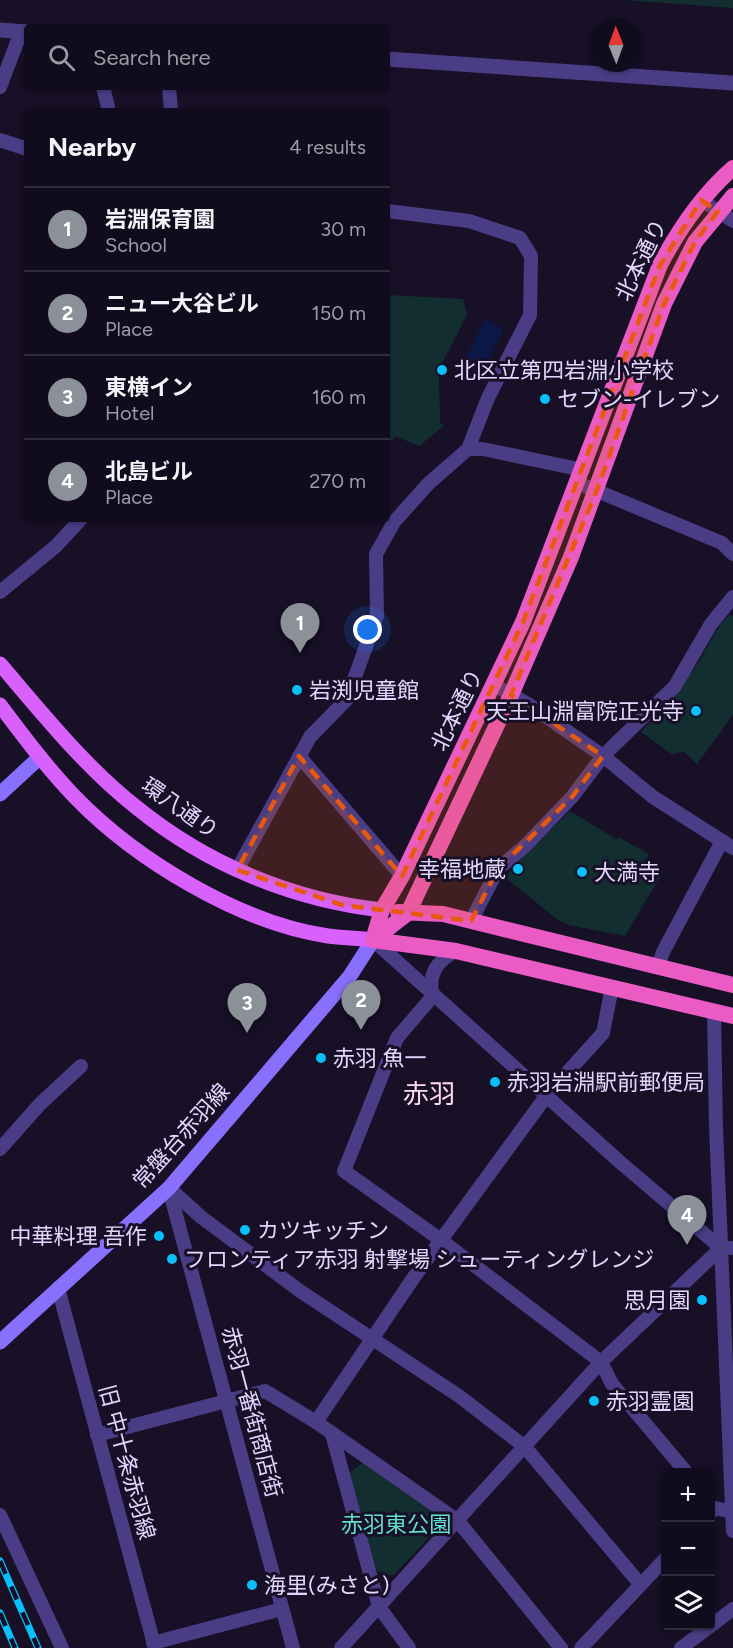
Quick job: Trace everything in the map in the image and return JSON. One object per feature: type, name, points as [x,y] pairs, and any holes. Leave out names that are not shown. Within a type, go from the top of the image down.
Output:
[{"type":"highway","name":"北本通り","points":[[373,940],[382,910],[402,876],[494,686],[527,612],[580,477],[630,336],[660,265],[676,234],[701,200],[733,168]]},
{"type":"highway","name":"北本通り","points":[[408,913],[511,695],[597,490],[664,304],[695,242],[718,211],[733,196]]},
{"type":"highway","points":[[382,910],[442,914],[733,985]]},
{"type":"highway","points":[[373,940],[408,913]]},
{"type":"highway","points":[[373,940],[456,951],[733,1016]]},
{"type":"main road","name":"環八通り","points":[[0,664],[85,758],[134,806],[203,854],[237,870],[313,897],[342,905],[382,910]]},
{"type":"main road","points":[[0,705],[40,757],[76,798],[119,836],[178,878],[225,902],[292,927],[326,935],[373,940]]},
{"type":"main road","points":[[0,794],[40,757]]},
{"type":"main road","name":"常盤台赤羽線","points":[[0,1342],[169,1188],[350,976],[373,940]]},
{"type":"street","points":[[0,30],[24,32],[0,87]]},
{"type":"street","points":[[390,58],[733,83]]},
{"type":"street","points":[[104,90],[108,108]]},
{"type":"street","points":[[169,90],[171,108]]},
{"type":"street","points":[[0,140],[24,148]]},
{"type":"street","points":[[701,200],[733,221]]},
{"type":"street","points":[[237,870],[310,736],[347,699],[377,616],[376,554],[391,520],[468,449],[488,398],[530,315],[531,256],[520,238],[470,221],[390,211]]},
{"type":"street","points":[[468,449],[483,449],[580,477],[597,490],[722,543],[733,554]]},
{"type":"street","points":[[0,592],[56,546],[78,522]]},
{"type":"street","points":[[471,921],[498,869],[525,846],[572,797],[603,756],[675,686],[711,624],[733,597]]},
{"type":"street","points":[[494,686],[603,756],[653,797],[728,845],[663,952],[658,967]]},
{"type":"street","points":[[299,756],[402,876]]},
{"type":"street","points":[[373,940],[547,1095],[727,1248]]},
{"type":"street","points":[[456,951],[441,960],[433,973],[434,996],[397,1038],[344,1171],[441,1240],[601,1362],[612,1384],[682,1468]]},
{"type":"street","points":[[316,1422],[441,1240],[547,1095],[603,1033],[612,987]]},
{"type":"street","points":[[714,1012],[727,1248],[733,1531]]},
{"type":"street","points":[[0,1149],[40,1104],[81,1066]]},
{"type":"street","points":[[169,1188],[201,1218],[372,1339],[459,1396],[525,1447],[640,1584]]},
{"type":"street","name":"赤羽一番街商店街","points":[[169,1188],[293,1648]]},
{"type":"street","points":[[340,1648],[601,1362],[727,1248]]},
{"type":"street","name":"旧 中十条赤羽線","points":[[58,1288],[154,1646]]},
{"type":"street","points":[[97,1435],[265,1391],[316,1422],[458,1521],[561,1648]]},
{"type":"street","points":[[332,1434],[379,1607],[409,1648]]},
{"type":"street","points":[[715,1509],[733,1512]]},
{"type":"street","points":[[0,1515],[62,1648]]},
{"type":"street","points":[[581,1648],[661,1563]]},
{"type":"street","points":[[154,1646],[282,1609]]},
{"type":"street","points":[[681,1648],[733,1609]]},
{"type":"highlighted area","points":[[701,200],[718,211],[695,242],[664,304],[597,490],[511,695],[603,756],[572,797],[498,869],[471,921],[342,905],[237,870],[299,756],[402,876],[523,622],[660,265]]},
{"type":"green space","points":[[624,0],[733,0],[733,8]]},
{"type":"green space","points":[[390,295],[463,299],[467,315],[439,369],[442,372],[439,378],[440,422],[444,426],[419,446],[395,436],[392,441],[390,440]]},
{"type":"green space","points":[[729,615],[733,616],[733,715],[697,764],[683,751],[673,755],[641,732],[690,675],[719,626]]},
{"type":"green space","points":[[570,811],[616,839],[620,838],[649,854],[645,862],[663,872],[625,936],[569,925],[558,920],[506,878],[514,865]]},
{"type":"green space","name":"赤羽東公園","points":[[364,1462],[437,1514],[438,1528],[393,1576],[377,1571],[349,1473]]},
{"type":"water","points":[[485,319],[504,329],[476,384],[457,375]]},
{"type":"railway","points":[[0,1561],[38,1648]]},
{"type":"railway","points":[[0,1613],[15,1648]]},
{"type":"place","name":"北区立第四岩淵小学校","points":[[442,370]]},
{"type":"place","name":"セブン-イレブン","points":[[545,399]]},
{"type":"place","name":"岩淵保育園","points":[[300,653]]},
{"type":"place","name":"岩渕児童館","points":[[297,690]]},
{"type":"place","name":"天王山淵富院正光寺","points":[[696,711]]},
{"type":"place","name":"幸福地蔵","points":[[518,869]]},
{"type":"place","name":"大満寺","points":[[582,872]]},
{"type":"place","name":"ニュー大谷ビル","points":[[361,1030]]},
{"type":"place","name":"東横イン","points":[[247,1033]]},
{"type":"place","name":"赤羽 魚一","points":[[321,1058]]},
{"type":"place","name":"赤羽岩淵駅前郵便局","points":[[495,1082]]},
{"type":"place","name":"カツキッチン","points":[[245,1230]]},
{"type":"place","name":"中華料理 吾作","points":[[159,1236]]},
{"type":"place","name":"北島ビル","points":[[687,1245]]},
{"type":"place","name":"フロンティア赤羽 射撃場 シューティングレンジ","points":[[172,1259]]},
{"type":"place","name":"思月園","points":[[702,1300]]},
{"type":"place","name":"赤羽霊園","points":[[594,1401]]},
{"type":"place","name":"海里(みさと)","points":[[252,1585]]},
{"type":"district","name":"赤羽","points":[[429,1094]]}]
